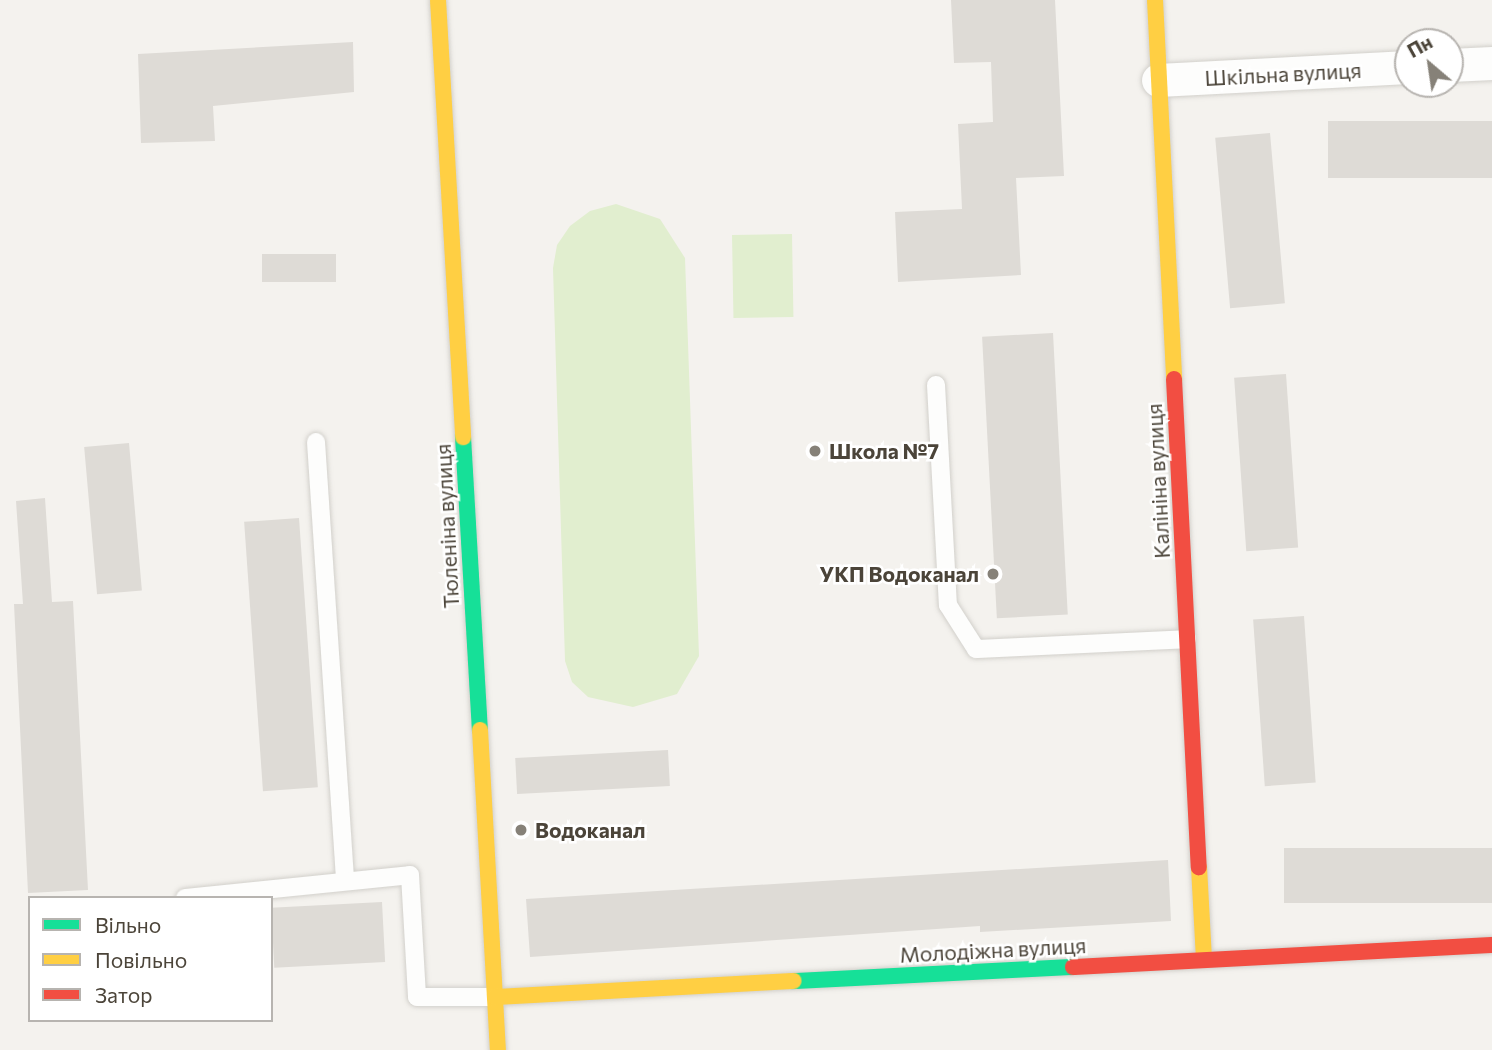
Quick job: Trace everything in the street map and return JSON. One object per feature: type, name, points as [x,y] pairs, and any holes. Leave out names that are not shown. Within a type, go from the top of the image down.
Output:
[{"type":"street","name":"Тюленіна вулиця","points":[[438,0],[498,1050]]},
{"type":"street","name":"Калініна вулиця","points":[[1155,0],[1204,960]]},
{"type":"street","points":[[1464,64],[1492,63]]},
{"type":"street","name":"Шкільна вулиця","points":[[1158,80],[1394,68]]},
{"type":"street","name":"Молодіжна вулиця","points":[[495,997],[1492,945]]},
{"type":"lane","points":[[936,384],[948,605],[975,649],[1187,639]]},
{"type":"lane","points":[[316,442],[345,881]]},
{"type":"lane","points":[[204,896],[410,875],[417,997],[495,997]]},
{"type":"green space","points":[[616,204],[660,219],[685,258],[699,656],[677,694],[633,707],[588,697],[572,682],[565,661],[553,268],[557,245],[570,226],[590,211]]},
{"type":"green space","points":[[792,234],[793,317],[733,318],[732,235]]},
{"type":"building","points":[[951,0],[1055,0],[1064,176],[1016,178],[1021,275],[898,282],[895,212],[962,209],[958,124],[993,122],[991,62],[954,63]]},
{"type":"building","points":[[353,42],[354,92],[213,106],[215,141],[141,143],[138,54]]},
{"type":"building","points":[[1328,121],[1492,121],[1492,178],[1328,178]]},
{"type":"building","points":[[1270,133],[1285,303],[1230,308],[1215,138]]},
{"type":"building","points":[[262,254],[336,254],[336,282],[262,282]]},
{"type":"building","points":[[1053,333],[1068,615],[997,618],[982,337]]},
{"type":"building","points":[[1286,374],[1298,548],[1246,551],[1234,378]]},
{"type":"building","points":[[129,443],[142,590],[97,594],[84,447]]},
{"type":"building","points":[[45,498],[52,602],[73,601],[88,890],[28,893],[14,604],[23,604],[16,501]]},
{"type":"building","points":[[299,518],[318,787],[263,791],[244,522]]},
{"type":"building","points":[[1304,616],[1316,783],[1265,786],[1253,620]]},
{"type":"building","points":[[668,750],[670,786],[517,794],[515,758]]},
{"type":"building","points":[[1284,848],[1492,848],[1492,903],[1284,903]]},
{"type":"building","points":[[1168,860],[1171,921],[980,932],[980,926],[530,957],[526,899]]},
{"type":"building","points":[[382,902],[385,962],[274,968],[273,908]]},
{"type":"traffic: fast","points":[[463,437],[480,730]]},
{"type":"traffic: fast","points":[[794,981],[1073,967]]},
{"type":"traffic: slow","points":[[438,0],[463,437]]},
{"type":"traffic: slow","points":[[1155,0],[1174,379]]},
{"type":"traffic: slow","points":[[480,730],[498,1050]]},
{"type":"traffic: slow","points":[[1199,867],[1204,960]]},
{"type":"traffic: slow","points":[[495,997],[794,981]]},
{"type":"traffic: jam","points":[[1174,379],[1199,867]]},
{"type":"traffic: jam","points":[[1073,967],[1492,945]]},
{"type":"place","name":"Школа №7","points":[[815,451]]},
{"type":"place","name":"УКП Водоканал","points":[[993,574]]},
{"type":"place","name":"Водоканал","points":[[521,830]]}]
